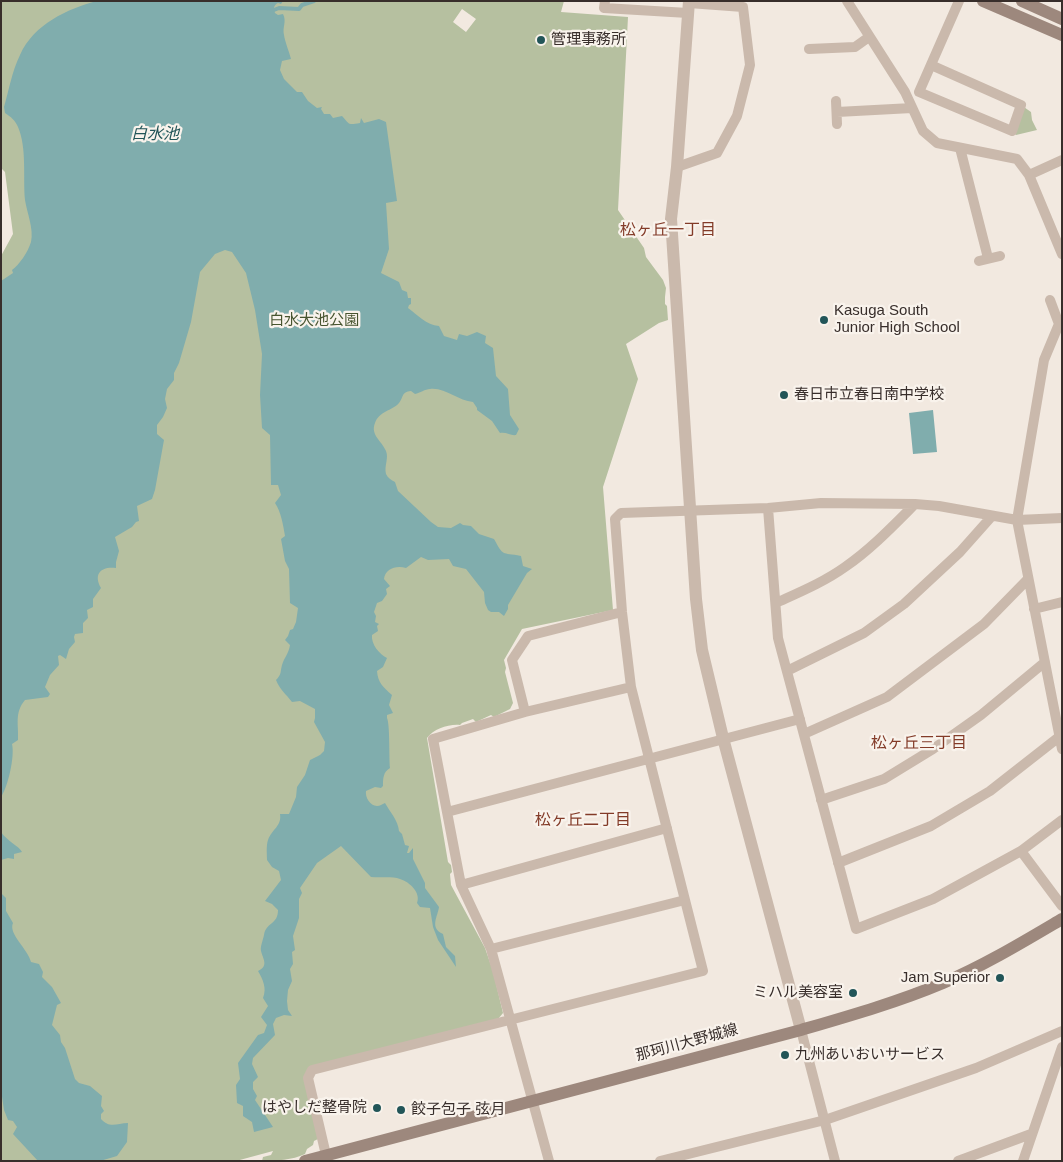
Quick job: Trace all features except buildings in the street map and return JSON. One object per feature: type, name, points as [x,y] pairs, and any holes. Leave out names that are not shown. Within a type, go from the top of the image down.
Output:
[{"type":"main road","points":[[983,1],[1058,33]]},
{"type":"main road","points":[[1022,1],[1061,18]]},
{"type":"main road","name":"那珂川大野城線","points":[[305,1161],[801,1030],[880,1006],[942,983],[1000,956],[1062,919]]},
{"type":"street","points":[[605,1],[604,8],[743,7],[750,65],[737,116],[717,153],[677,168]]},
{"type":"street","points":[[847,1],[905,92],[922,131],[937,143],[1018,159],[1029,174],[1062,254]]},
{"type":"street","points":[[931,65],[1021,105],[1012,131],[919,92],[959,1]]},
{"type":"street","points":[[689,6],[677,168],[671,219],[696,600],[702,650],[723,738],[836,1161]]},
{"type":"street","points":[[1058,33],[1061,18]]},
{"type":"street","points":[[809,49],[826,43],[855,47],[870,37]]},
{"type":"street","points":[[836,101],[837,124]]},
{"type":"street","points":[[836,112],[912,108]]},
{"type":"street","points":[[960,148],[983,260],[1000,256]]},
{"type":"street","points":[[1029,174],[1062,160]]},
{"type":"street","points":[[1050,300],[1059,324],[1044,360],[1017,520],[1062,749]]},
{"type":"street","points":[[326,1155],[308,1078],[312,1070],[703,971],[631,687],[622,612],[615,519],[621,513],[768,508],[821,503],[915,504],[939,506],[1017,520],[1062,518]]},
{"type":"street","points":[[776,603],[811,588],[845,567],[882,536],[915,504]]},
{"type":"street","points":[[768,508],[778,638],[856,929],[933,899],[1021,851],[1062,820]]},
{"type":"street","points":[[787,671],[864,633],[904,604],[960,552],[992,516]]},
{"type":"street","points":[[804,734],[887,697],[984,624],[1028,580]]},
{"type":"street","points":[[1034,609],[1062,602]]},
{"type":"street","points":[[526,712],[512,660],[528,636],[622,612]]},
{"type":"street","points":[[821,800],[884,778],[917,759],[981,716],[1045,662]]},
{"type":"street","points":[[549,1161],[512,1020],[491,949],[461,885],[433,739],[526,712],[631,687]]},
{"type":"street","points":[[447,812],[800,719]]},
{"type":"street","points":[[838,864],[939,821],[990,792],[1059,737]]},
{"type":"street","points":[[461,885],[667,828]]},
{"type":"street","points":[[1021,851],[1062,906]]},
{"type":"street","points":[[491,949],[685,900]]},
{"type":"street","points":[[660,1161],[825,1120],[976,1068],[1062,1031]]},
{"type":"street","points":[[1023,1161],[1062,1047]]},
{"type":"street","points":[[958,1161],[1032,1134]]},
{"type":"green space","name":"白水大池公園","points":[[1,1],[564,1],[561,12],[628,17],[618,210],[644,248],[646,257],[663,280],[666,288],[665,304],[667,306],[668,320],[659,323],[626,344],[638,379],[603,487],[613,610],[522,629],[504,660],[513,703],[510,709],[494,717],[491,715],[476,722],[473,719],[460,725],[442,728],[433,732],[427,738],[448,862],[451,865],[451,885],[485,948],[493,971],[503,1013],[498,1019],[309,1069],[318,1139],[307,1149],[305,1154],[295,1158],[262,1161],[263,1157],[271,1155],[273,1151],[236,1161],[1,1161],[1,256],[13,234],[5,172],[1,168]],"holes":[[[462,9],[476,19],[466,32],[453,22]]]},
{"type":"green space","points":[[1021,105],[1031,112],[1032,120],[1037,130],[1016,135],[1012,131]]},
{"type":"water","name":"白水池","points":[[97,1],[283,1],[274,8],[275,13],[278,15],[283,14],[284,17],[285,41],[291,59],[282,61],[280,70],[284,79],[297,92],[302,92],[308,101],[317,108],[322,107],[321,109],[324,114],[330,114],[333,118],[342,116],[351,124],[360,123],[361,118],[364,123],[379,119],[386,122],[397,201],[386,203],[389,249],[381,273],[399,282],[402,290],[407,292],[408,298],[411,298],[411,304],[408,308],[426,322],[439,326],[444,336],[457,340],[459,334],[467,336],[477,332],[486,336],[485,343],[493,348],[496,376],[508,389],[510,415],[519,429],[516,435],[500,433],[492,421],[477,410],[473,402],[436,389],[428,389],[415,394],[411,391],[406,392],[396,406],[379,416],[375,423],[375,434],[387,454],[386,474],[395,482],[398,491],[431,522],[438,527],[451,528],[460,523],[471,526],[479,534],[494,539],[504,553],[521,556],[523,566],[532,569],[527,573],[508,605],[504,616],[499,612],[488,610],[484,592],[466,569],[453,566],[449,559],[428,560],[421,557],[406,568],[398,567],[386,573],[384,579],[390,586],[386,589],[387,594],[382,601],[377,603],[374,612],[376,616],[375,622],[379,624],[377,626],[378,631],[372,635],[372,638],[376,648],[387,658],[383,667],[377,671],[378,679],[392,695],[389,705],[393,713],[387,715],[390,768],[383,778],[383,786],[366,791],[366,796],[368,801],[374,806],[385,803],[402,834],[405,845],[409,846],[407,853],[413,848],[413,859],[425,883],[425,888],[439,907],[435,922],[436,929],[443,934],[446,947],[455,956],[456,967],[438,940],[433,927],[430,908],[420,907],[417,903],[418,899],[414,888],[400,879],[371,877],[341,846],[317,863],[300,888],[302,893],[299,899],[299,918],[293,936],[295,950],[292,952],[293,964],[290,969],[292,981],[288,990],[287,1001],[288,1010],[292,1016],[284,1015],[276,1018],[273,1024],[275,1035],[253,1058],[252,1064],[258,1077],[253,1082],[253,1089],[257,1096],[255,1100],[273,1127],[254,1132],[252,1122],[243,1116],[243,1106],[237,1103],[236,1085],[240,1079],[238,1063],[258,1035],[264,1033],[267,1025],[261,1017],[268,1006],[263,998],[263,981],[258,971],[264,965],[261,945],[265,931],[276,918],[278,910],[272,904],[265,901],[281,880],[279,871],[272,867],[267,860],[267,842],[280,822],[280,814],[289,814],[296,797],[297,787],[305,775],[310,760],[324,751],[325,742],[314,722],[315,709],[300,701],[292,702],[276,680],[288,653],[290,645],[285,640],[296,622],[298,608],[290,603],[289,569],[285,561],[281,539],[285,536],[283,523],[275,503],[281,495],[278,485],[271,485],[270,435],[262,428],[260,395],[262,354],[255,310],[246,273],[232,252],[225,250],[215,254],[200,272],[191,322],[179,363],[174,373],[174,380],[167,389],[165,399],[167,408],[157,425],[157,434],[164,440],[152,499],[137,506],[139,521],[115,537],[119,551],[116,568],[106,568],[98,575],[101,588],[93,599],[93,607],[87,610],[88,618],[83,623],[83,633],[75,634],[75,642],[69,649],[66,659],[60,655],[58,656],[59,665],[50,675],[45,687],[50,694],[48,697],[25,700],[19,710],[18,740],[12,744],[13,756],[10,771],[1,797],[1,281],[13,273],[12,270],[28,250],[32,237],[25,200],[23,144],[16,122],[5,113],[4,107],[17,61],[26,44],[52,19],[74,8]]},
{"type":"water","points":[[933,410],[937,452],[913,454],[909,413]]},
{"type":"water","points":[[1,832],[22,852],[14,854],[14,859],[1,860]]},
{"type":"water","points":[[1,893],[6,898],[6,911],[13,923],[13,932],[31,962],[39,964],[43,972],[42,977],[52,987],[61,1003],[57,1005],[52,1025],[60,1035],[75,1079],[79,1083],[90,1086],[102,1096],[101,1106],[104,1111],[101,1114],[101,1119],[104,1122],[111,1125],[128,1123],[127,1142],[117,1156],[100,1161],[38,1161],[13,1134],[17,1127],[13,1121],[8,1120],[4,1110],[1,1090]]},
{"type":"waterway","points":[[269,12],[279,8],[299,9],[302,5],[314,1]]},
{"type":"place","name":"管理事務所","points":[[541,40]]},
{"type":"place","name":"Kasuga South Junior High School","points":[[824,320]]},
{"type":"place","name":"春日市立春日南中学校","points":[[784,395]]},
{"type":"place","name":"Jam Superior","points":[[1000,978]]},
{"type":"place","name":"ミハル美容室","points":[[853,993]]},
{"type":"place","name":"九州あいおいサービス","points":[[785,1055]]},
{"type":"place","name":"はやしだ整骨院","points":[[377,1108]]},
{"type":"place","name":"餃子包子 弦月","points":[[401,1110]]},
{"type":"district","name":"松ヶ丘一丁目","points":[[668,231]]},
{"type":"district","name":"松ヶ丘三丁目","points":[[919,744]]},
{"type":"district","name":"松ヶ丘二丁目","points":[[583,821]]}]
